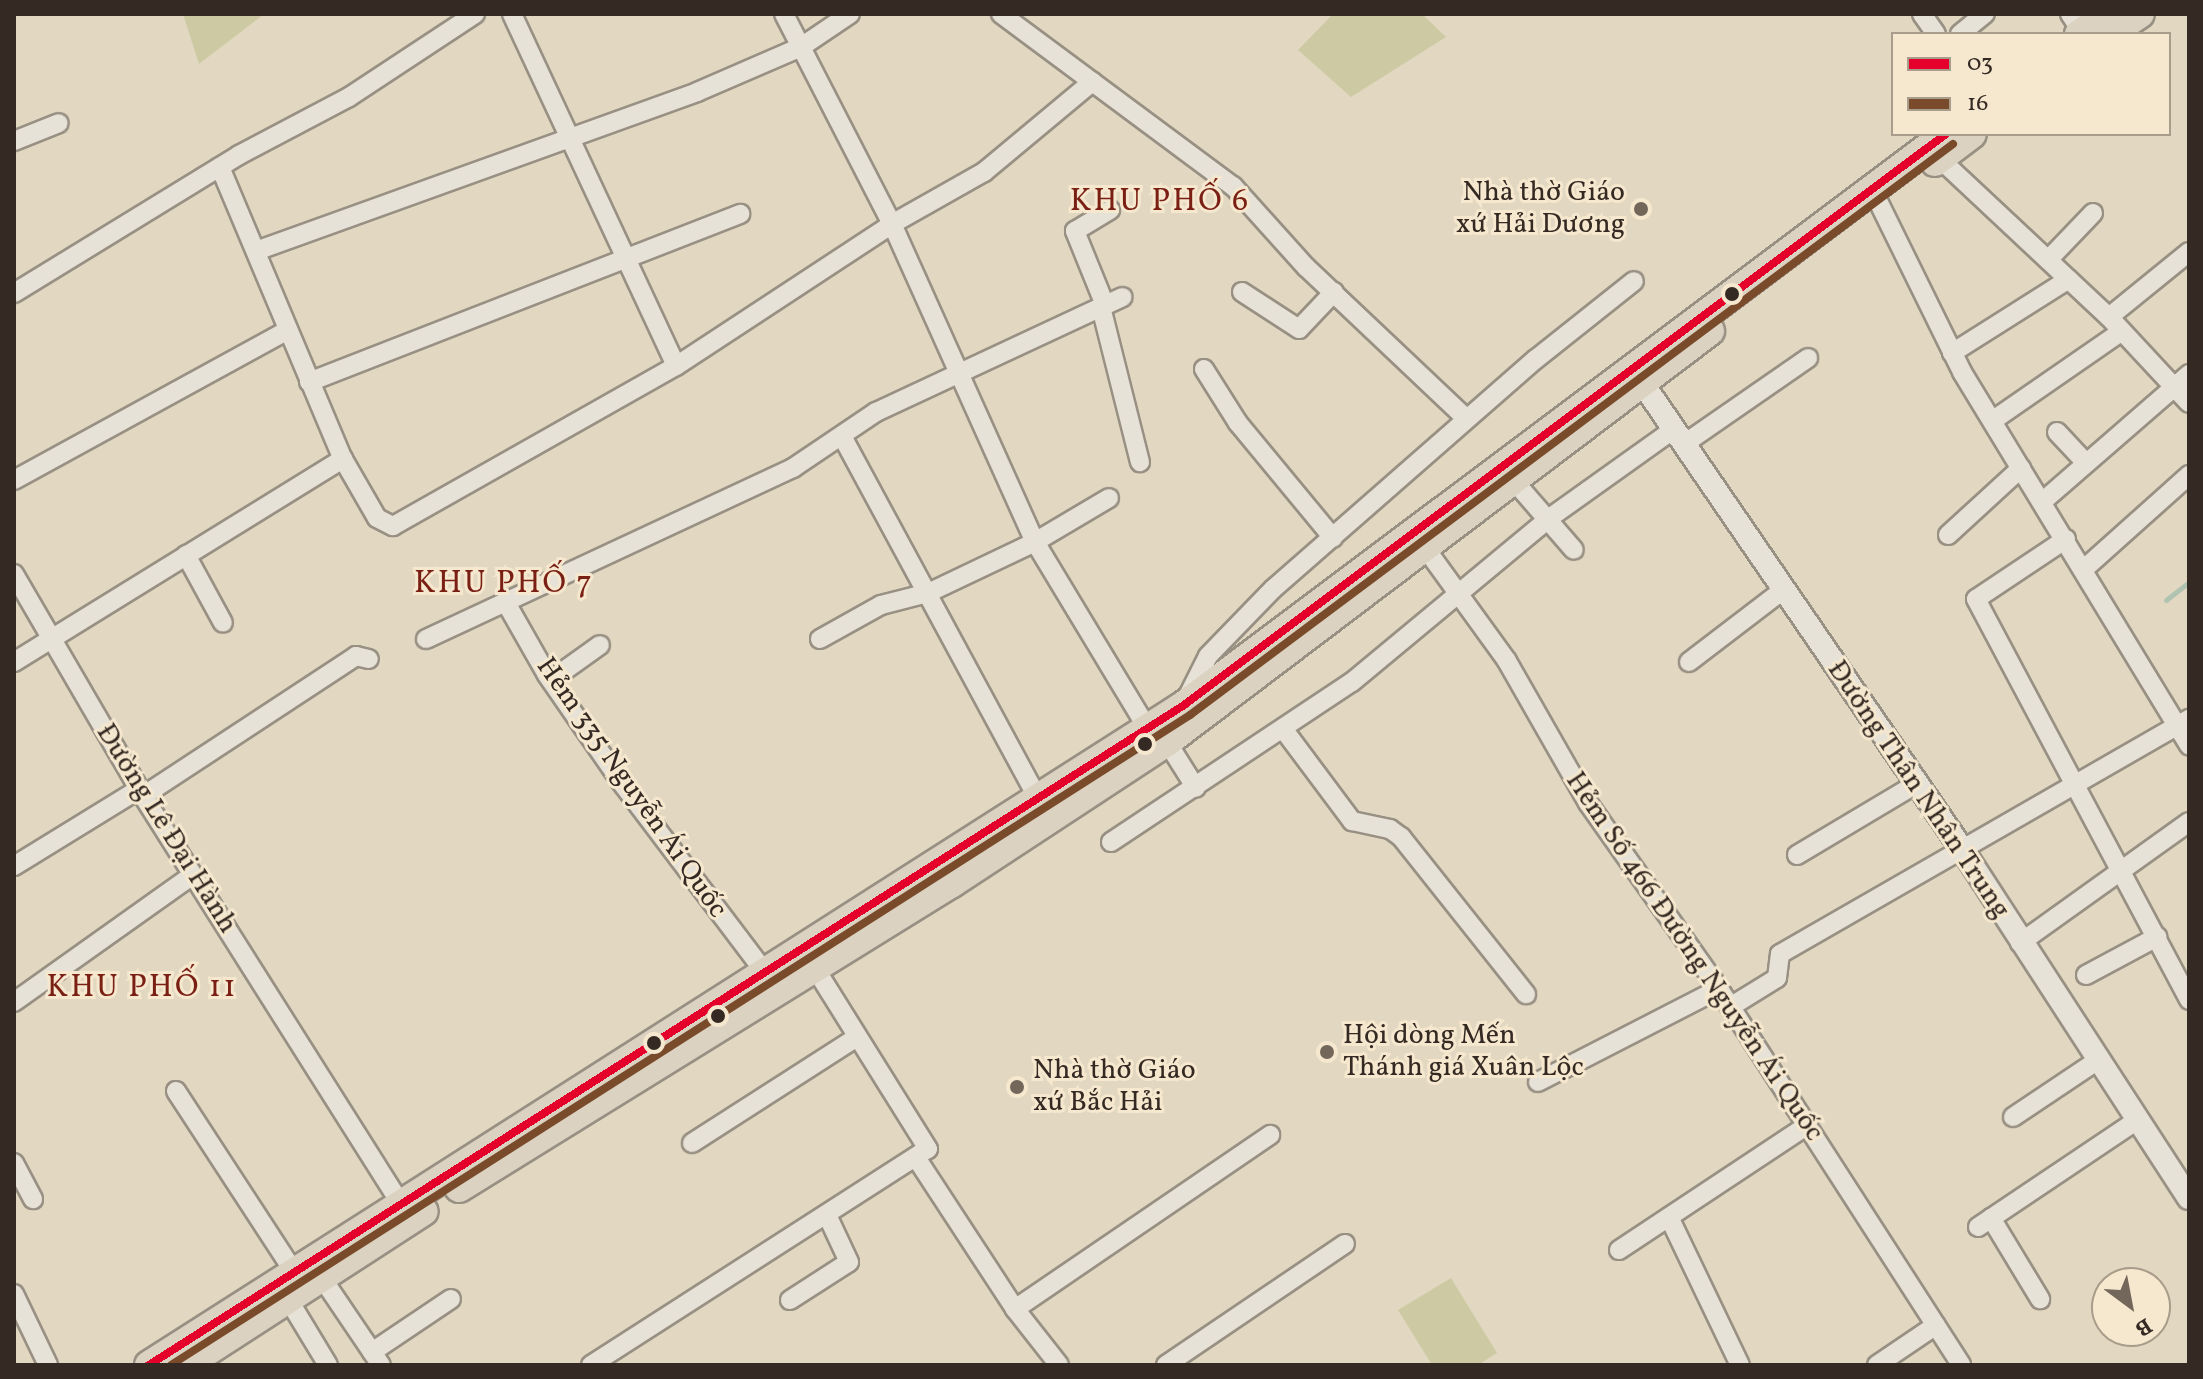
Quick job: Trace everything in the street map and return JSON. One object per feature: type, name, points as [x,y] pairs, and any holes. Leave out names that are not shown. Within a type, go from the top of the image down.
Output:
[{"type":"main road","points":[[2091,26],[2140,14]]},
{"type":"main road","points":[[186,1365],[400,1203],[764,971],[808,958],[1038,798],[1158,736],[1184,705],[1943,146],[1967,136]]},
{"type":"main road","points":[[149,1365],[291,1286],[322,1278],[808,958],[1158,736],[1426,549],[1514,481],[1555,433],[1643,384],[1879,203],[1943,146]]},
{"type":"street","points":[[14,293],[220,167],[349,97],[475,14]]},
{"type":"street","points":[[512,14],[572,137],[623,260],[676,366]]},
{"type":"street","points":[[784,14],[892,224],[1035,542],[1158,736],[1196,788]]},
{"type":"street","points":[[256,251],[697,92],[801,47],[850,14]]},
{"type":"street","points":[[1001,14],[1233,186],[1334,292],[1467,419]]},
{"type":"street","points":[[1922,14],[1935,32]]},
{"type":"street","points":[[1962,32],[1985,14]]},
{"type":"street","points":[[220,167],[343,459],[377,518],[393,526],[676,366],[892,224],[984,172],[1092,82]]},
{"type":"street","points":[[14,141],[59,123]]},
{"type":"street","points":[[1943,146],[2048,260],[2109,317],[2189,403]]},
{"type":"street","points":[[1879,203],[1952,353],[2042,502],[2183,723],[2189,745]]},
{"type":"street","points":[[1110,210],[1075,231],[1103,306],[1140,462]]},
{"type":"street","points":[[2048,260],[2093,213]]},
{"type":"street","points":[[309,382],[740,214]]},
{"type":"street","points":[[2109,317],[2189,252]]},
{"type":"street","points":[[1952,353],[2069,279]]},
{"type":"street","points":[[1184,705],[1208,656],[1273,589],[1467,419],[1634,281]]},
{"type":"street","points":[[1242,292],[1299,329],[1334,292]]},
{"type":"street","points":[[426,639],[793,468],[843,438],[876,412],[957,371],[1123,297]]},
{"type":"street","points":[[14,480],[288,330]]},
{"type":"street","points":[[1992,421],[2122,331]]},
{"type":"street","points":[[1111,842],[1352,682],[1548,519],[1808,358]]},
{"type":"street","points":[[1204,369],[1238,423],[1333,538]]},
{"type":"street","points":[[2042,502],[2189,374]]},
{"type":"street","name":"Đường Thân Nhân Trung","points":[[1643,384],[1782,591],[1918,783],[2189,1198]]},
{"type":"street","points":[[2057,432],[2086,463]]},
{"type":"street","points":[[843,438],[1038,798]]},
{"type":"street","points":[[14,662],[343,459]]},
{"type":"street","points":[[1948,535],[2021,468]]},
{"type":"street","points":[[2084,569],[2189,475]]},
{"type":"street","points":[[1514,481],[1574,550]]},
{"type":"street","points":[[820,639],[881,605],[928,593],[1035,542],[1109,498]]},
{"type":"street","points":[[2066,539],[1976,596],[2124,869],[2189,1000]]},
{"type":"street","name":"Hẻm Số 466 Đường Nguyễn Ái Quốc","points":[[1426,549],[1507,661],[1588,803],[1719,989],[1961,1365]]},
{"type":"street","points":[[186,555],[223,623]]},
{"type":"street","name":"Đường Lê Đại Hành","points":[[14,574],[141,793],[400,1203]]},
{"type":"street","points":[[1689,662],[1782,591]]},
{"type":"street","name":"Hẻm 335 Nguyễn Ái Quốc","points":[[505,601],[551,680],[764,971]]},
{"type":"street","points":[[551,680],[600,645]]},
{"type":"street","points":[[14,866],[141,793],[356,656],[369,659]]},
{"type":"street","points":[[1730,1007],[1777,978],[1782,966],[1780,954],[2183,723]]},
{"type":"street","points":[[1284,730],[1352,821],[1390,829],[1401,837],[1526,994]]},
{"type":"street","points":[[1797,855],[1918,783]]},
{"type":"street","points":[[2020,943],[2189,822]]},
{"type":"street","points":[[14,1002],[193,875]]},
{"type":"street","points":[[2086,975],[2157,937]]},
{"type":"street","points":[[591,1365],[828,1217],[928,1149],[808,958]]},
{"type":"street","points":[[1538,1082],[1719,989]]},
{"type":"street","points":[[692,1143],[857,1037]]},
{"type":"street","points":[[2013,1117],[2098,1060]]},
{"type":"street","points":[[176,1091],[291,1286],[328,1365]]},
{"type":"street","points":[[2040,1299],[1984,1222],[2137,1120]]},
{"type":"street","points":[[1619,1250],[1806,1126]]},
{"type":"street","points":[[1015,1309],[1270,1135]]},
{"type":"street","points":[[917,1159],[1015,1309],[1059,1365]]},
{"type":"street","points":[[14,1163],[25,1195]]},
{"type":"street","points":[[790,1300],[849,1262],[828,1217]]},
{"type":"street","points":[[1669,1217],[1740,1365]]},
{"type":"street","points":[[1166,1365],[1345,1244]]},
{"type":"street","points":[[322,1278],[376,1359],[451,1299]]},
{"type":"street","points":[[14,1294],[48,1365]]},
{"type":"street","points":[[1877,1365],[1936,1325]]},
{"type":"shaded area","points":[[183,14],[264,14],[199,64]]},
{"type":"shaded area","points":[[1333,14],[1422,14],[1446,37],[1351,97],[1298,50]]},
{"type":"shaded area","points":[[1451,1278],[1497,1353],[1478,1365],[1432,1365],[1398,1310]]},
{"type":"waterway","points":[[2166,600],[2189,582]]},
{"type":"transit line","name":"03","points":[[149,1365],[1184,705],[1943,136]]},
{"type":"transit line","name":"16","points":[[171,1365],[1190,715],[1953,144]]},
{"type":"place","name":"Nhà thờ Giáo xứ Hải Dương","points":[[1641,209]]},
{"type":"place","name":"Hội dòng Mến Thánh giá Xuân Lộc","points":[[1327,1052]]},
{"type":"place","name":"Nhà thờ Giáo xứ Bắc Hải","points":[[1017,1087]]},
{"type":"district","name":"KHU PHỐ 6","points":[[1160,202]]},
{"type":"district","name":"KHU PHỐ 7","points":[[504,584]]},
{"type":"district","name":"KHU PHỐ 11","points":[[142,988]]}]
